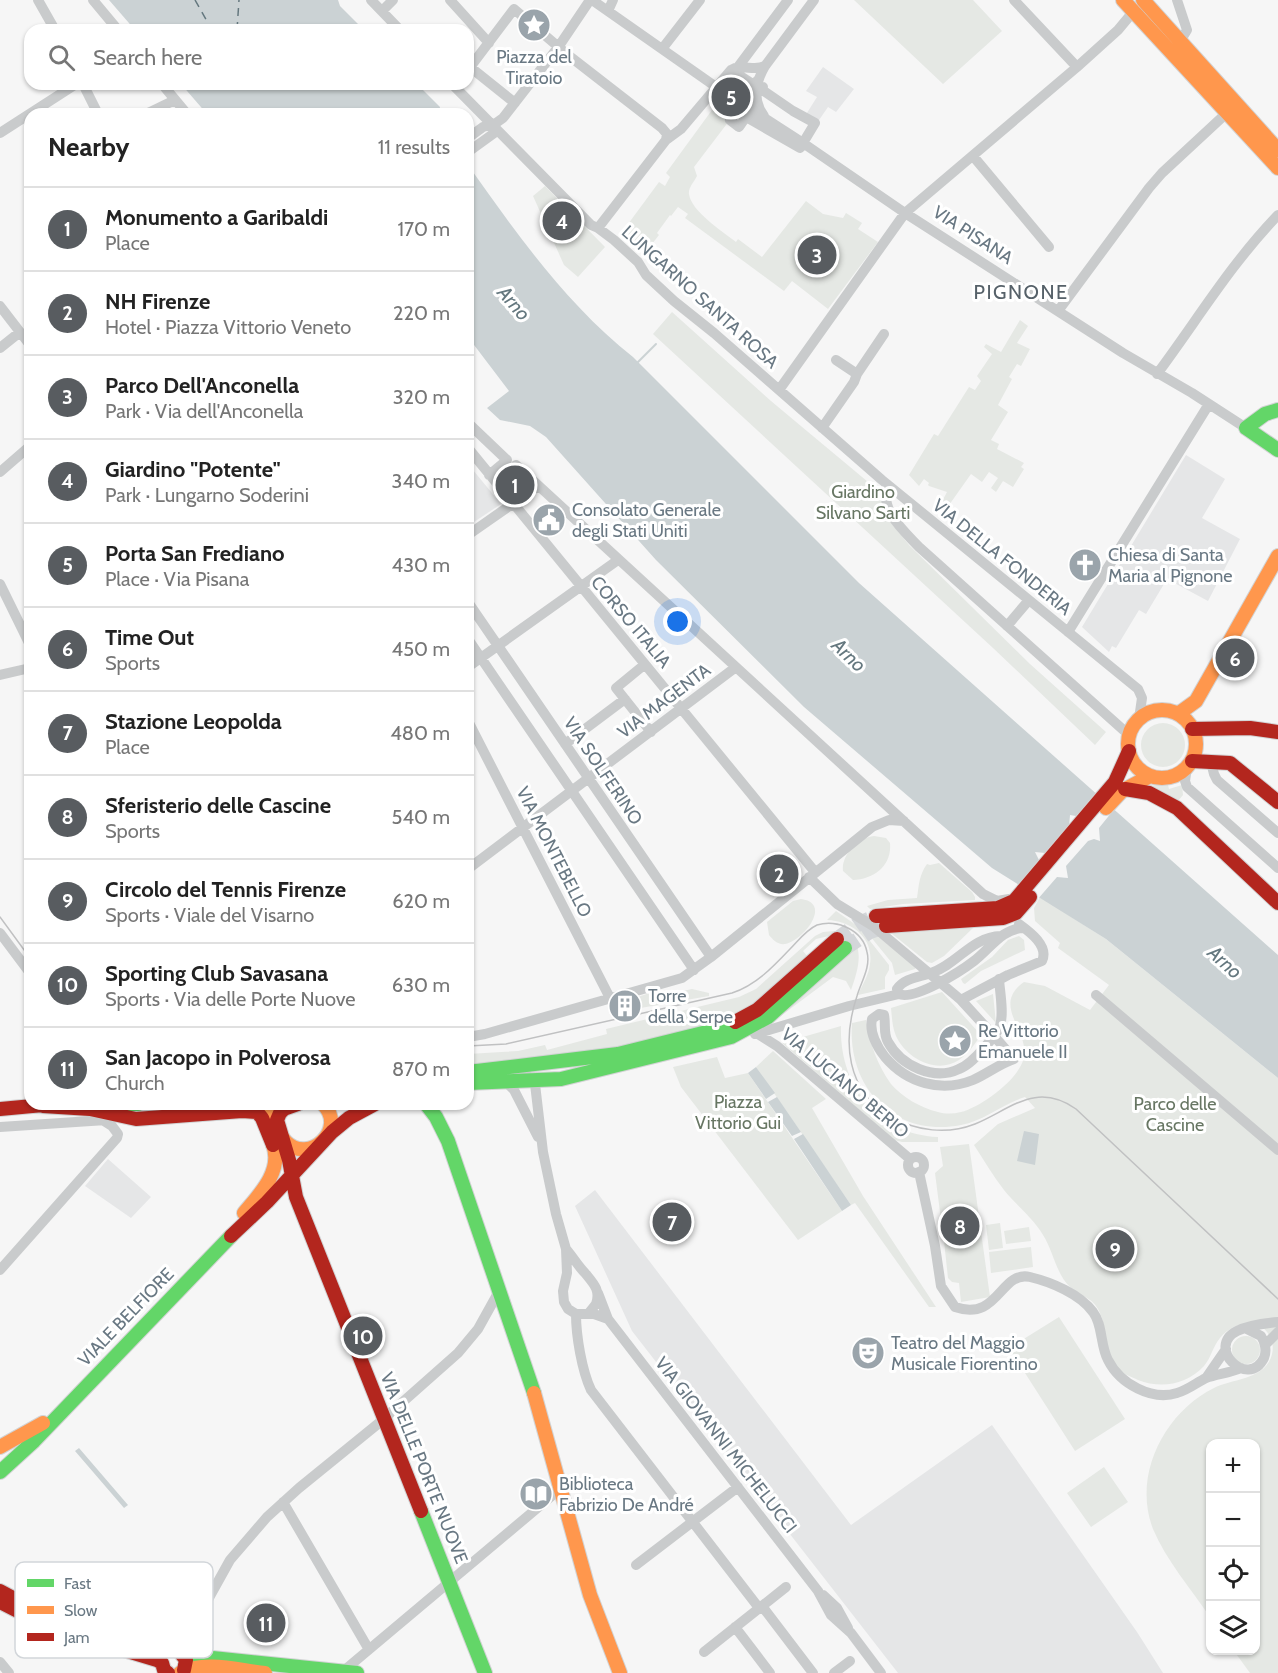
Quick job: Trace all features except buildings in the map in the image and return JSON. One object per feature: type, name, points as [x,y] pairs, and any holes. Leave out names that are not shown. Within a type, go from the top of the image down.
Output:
[{"type":"main road","points":[[1124,0],[1133,12],[1278,150]]},
{"type":"main road","points":[[1143,0],[1176,36],[1278,168]]},
{"type":"main road","points":[[1246,428],[1265,414],[1278,410]]},
{"type":"main road","name":"VIA PISANA","points":[[1246,428],[1278,450]]},
{"type":"main road","points":[[1178,714],[1196,701],[1278,556]]},
{"type":"main road","points":[[1119,790],[1120,773],[1128,751],[1129,735],[1139,719],[1146,714],[1165,711],[1178,714],[1192,729],[1196,746],[1189,764]]},
{"type":"main road","points":[[1192,729],[1250,728],[1278,732]]},
{"type":"main road","points":[[1128,751],[1136,766],[1150,776],[1160,778],[1169,777],[1189,764],[1230,763],[1278,802]]},
{"type":"main road","points":[[1018,904],[881,921],[1000,918],[1012,915],[1018,904],[1119,790],[1150,776]]},
{"type":"main road","points":[[1119,790],[1156,796],[1177,808],[1278,903]]},
{"type":"main road","points":[[474,1077],[496,1081],[553,1080],[594,1072],[731,1031],[841,944]]},
{"type":"main road","points":[[474,1077],[508,1068],[618,1054],[705,1033],[731,1031]]},
{"type":"main road","points":[[0,1109],[24,1107]]},
{"type":"main road","points":[[97,1110],[136,1119],[242,1110]]},
{"type":"main road","name":"VIALE BELFIORE","points":[[217,1249],[267,1184],[276,1158],[264,1110]]},
{"type":"main road","points":[[265,1110],[278,1127],[285,1141],[297,1149],[308,1149],[323,1141],[331,1128],[333,1119],[330,1110]]},
{"type":"main road","points":[[278,1127],[277,1120],[282,1110]]},
{"type":"main road","name":"VIALE BELFIORE","points":[[0,1472],[34,1440],[217,1249],[267,1202],[323,1141],[349,1118],[364,1110]]},
{"type":"main road","points":[[430,1110],[447,1138]]},
{"type":"main road","points":[[442,1110],[447,1138],[498,1293],[532,1386],[590,1596],[620,1673]]},
{"type":"main road","name":"VIA DELLE PORTE NUOVE","points":[[278,1127],[296,1197],[485,1673]]},
{"type":"main road","name":"VIALE BELFIORE","points":[[0,1447],[32,1431],[60,1411]]},
{"type":"main road","points":[[0,1591],[15,1599]]},
{"type":"main road","points":[[0,1602],[15,1610]]},
{"type":"main road","points":[[137,1658],[165,1668]]},
{"type":"main road","points":[[180,1660],[357,1673]]},
{"type":"main road","points":[[180,1660],[213,1667],[265,1673]]},
{"type":"street","points":[[38,0],[52,24]]},
{"type":"street","points":[[93,0],[113,24]]},
{"type":"street","points":[[371,0],[394,24]]},
{"type":"street","points":[[382,11],[393,0]]},
{"type":"street","points":[[450,0],[472,24]]},
{"type":"street","points":[[474,146],[515,103],[591,0],[719,89]]},
{"type":"street","points":[[608,11],[613,0]]},
{"type":"street","points":[[662,49],[700,0]]},
{"type":"street","points":[[598,228],[666,140],[681,129],[719,89],[722,82],[788,0]]},
{"type":"street","points":[[766,119],[757,104],[757,83],[765,66],[814,0]]},
{"type":"street","points":[[1014,0],[1077,67]]},
{"type":"street","points":[[1176,36],[1184,35],[1187,30],[1177,0]]},
{"type":"street","points":[[474,62],[514,9],[568,56],[662,128],[666,132],[666,140]]},
{"type":"street","points":[[779,390],[905,213],[1077,67],[1118,30],[1133,12],[1150,14],[1160,19]]},
{"type":"street","points":[[474,26],[489,43]]},
{"type":"street","points":[[734,69],[759,69],[765,66]]},
{"type":"street","points":[[734,69],[751,84],[757,83],[763,87],[761,89],[815,123],[803,142]]},
{"type":"street","points":[[474,73],[515,103]]},
{"type":"street","points":[[741,103],[757,83]]},
{"type":"street","points":[[36,108],[66,90]]},
{"type":"street","points":[[86,90],[95,108]]},
{"type":"street","points":[[167,90],[182,108]]},
{"type":"street","name":"LUNGARNO SANTA ROSA","points":[[458,90],[472,108]]},
{"type":"street","points":[[158,108],[175,100]]},
{"type":"street","name":"VIA PISANA","points":[[803,142],[800,148],[746,117],[739,127],[730,120],[741,103],[803,142],[905,213],[1246,428]]},
{"type":"street","points":[[1058,311],[1149,188],[1232,108]]},
{"type":"street","name":"LUNGARNO SANTA ROSA","points":[[474,110],[490,130],[591,225],[598,228],[638,262],[646,275],[674,301],[779,390]]},
{"type":"street","points":[[2,128],[24,115]]},
{"type":"street","points":[[474,136],[490,130]]},
{"type":"street","points":[[972,156],[1048,247]]},
{"type":"street","points":[[1157,374],[1224,278],[1278,215]]},
{"type":"street","points":[[0,306],[24,337]]},
{"type":"street","points":[[0,348],[20,332]]},
{"type":"street","points":[[822,428],[884,334]]},
{"type":"street","points":[[836,360],[856,374]]},
{"type":"street","name":"VIA DELLA FONDERIA","points":[[779,390],[887,484],[1140,690],[1142,701],[1139,719]]},
{"type":"street","points":[[1068,632],[1209,404]]},
{"type":"street","points":[[474,429],[507,460],[489,475]]},
{"type":"street","points":[[0,472],[24,452]]},
{"type":"street","name":"CORSO ITALIA","points":[[474,456],[837,904],[873,926],[961,1000],[994,1036],[1014,1059],[972,1080],[949,1085],[931,1085],[913,1079],[888,1060],[876,1041],[871,1022],[879,1014],[884,1015],[885,1037],[892,1048],[913,1066],[931,1072],[952,1072],[965,1066],[994,1036]]},
{"type":"street","points":[[516,465],[983,894],[997,901],[1018,904],[1024,928]]},
{"type":"street","points":[[887,484],[886,504],[897,524],[938,566],[1129,735]]},
{"type":"street","points":[[474,531],[538,486]]},
{"type":"street","points":[[474,663],[618,560]]},
{"type":"street","points":[[0,584],[24,633]]},
{"type":"street","points":[[1007,626],[1029,600]]},
{"type":"street","name":"VIA SOLFERINO","points":[[474,611],[711,957]]},
{"type":"street","name":"VIA SOLFERINO","points":[[474,648],[694,970]]},
{"type":"street","points":[[644,664],[616,688],[651,732]]},
{"type":"street","name":"VIA MAGENTA","points":[[474,865],[736,668]]},
{"type":"street","points":[[0,675],[24,669]]},
{"type":"street","points":[[565,744],[625,699]]},
{"type":"street","name":"VIA MONTEBELLO","points":[[474,733],[610,998]]},
{"type":"street","points":[[1211,762],[1217,780],[1278,833]]},
{"type":"street","points":[[1189,764],[1185,784],[1278,868]]},
{"type":"street","points":[[1177,808],[1191,791]]},
{"type":"street","points":[[474,1036],[682,978],[872,827],[889,820],[904,821]]},
{"type":"street","points":[[961,1000],[999,980],[1038,964],[1044,958],[1041,946],[1024,928],[1000,918]]},
{"type":"street","points":[[731,1031],[758,1034],[898,994],[905,996],[940,982],[974,962],[1001,936],[1016,928],[1024,928]]},
{"type":"street","points":[[0,933],[24,965]]},
{"type":"street","points":[[898,994],[897,989],[901,984],[930,974],[983,939],[1001,936]]},
{"type":"street","points":[[994,1036],[1001,1022],[999,980]]},
{"type":"street","points":[[1096,995],[1278,1150]]},
{"type":"street","name":"VIA LUCIANO BERIO","points":[[758,1034],[777,1046],[910,1159],[915,1156],[922,1159],[924,1166],[920,1172],[941,1286],[952,1304],[966,1310],[981,1308],[993,1302],[1006,1285],[1016,1278],[1025,1276],[1043,1281],[1080,1299],[1094,1312],[1107,1358],[1116,1372],[1132,1385],[1145,1392],[1165,1396],[1186,1390],[1206,1378]]},
{"type":"street","points":[[508,1068],[523,1072],[533,1081],[538,1103],[541,1143],[566,1249],[567,1273],[563,1294],[564,1302],[568,1310],[576,1314],[594,1314],[608,1319]]},
{"type":"street","points":[[538,1103],[543,1091],[553,1080]]},
{"type":"street","points":[[496,1081],[508,1084],[514,1090],[541,1143]]},
{"type":"street","points":[[132,1110],[137,1115],[153,1118]]},
{"type":"street","points":[[0,1127],[101,1119],[136,1119]]},
{"type":"street","points":[[0,1270],[117,1138],[116,1130],[101,1119]]},
{"type":"street","points":[[566,1249],[594,1282],[598,1293],[596,1304],[588,1314]]},
{"type":"street","points":[[565,1284],[575,1275],[586,1275]]},
{"type":"street","points":[[213,1591],[231,1560],[267,1517],[385,1417],[469,1341],[498,1293]]},
{"type":"street","name":"VIA GIOVANNI MICHELUCCI","points":[[598,1293],[608,1319],[818,1591],[831,1615],[851,1633],[881,1673]]},
{"type":"street","points":[[576,1314],[586,1379],[591,1390],[692,1522],[813,1673]]},
{"type":"street","points":[[1206,1378],[1226,1349],[1230,1336],[1238,1331],[1278,1322]]},
{"type":"street","points":[[1206,1378],[1242,1368],[1252,1368],[1259,1364],[1264,1357],[1265,1345],[1257,1332],[1247,1329]]},
{"type":"street","points":[[1265,1345],[1278,1332]]},
{"type":"street","points":[[1226,1349],[1230,1361],[1242,1368]]},
{"type":"street","points":[[636,1565],[738,1487]]},
{"type":"street","points":[[341,1672],[560,1489]]},
{"type":"street","points":[[283,1502],[368,1648]]},
{"type":"street","points":[[704,1652],[786,1587]]},
{"type":"street","points":[[735,1627],[770,1673]]},
{"type":"street","points":[[834,1673],[850,1661]]},
{"type":"street","points":[[0,1662],[9,1673]]},
{"type":"shaded area","points":[[823,67],[854,89],[836,112],[828,107],[817,123],[805,116],[817,97],[806,91]]},
{"type":"shaded area","points":[[1186,455],[1225,479],[1202,518],[1240,539],[1208,601],[1167,579],[1146,614],[1139,610],[1116,648],[1112,646],[1109,652],[1082,627]]},
{"type":"shaded area","points":[[474,471],[501,504],[474,522]]},
{"type":"shaded area","points":[[108,1159],[151,1197],[131,1218],[85,1186]]},
{"type":"shaded area","points":[[595,1190],[851,1525],[992,1425],[1137,1632],[1163,1673],[898,1673],[632,1331],[575,1206]]},
{"type":"green space","points":[[854,0],[973,0],[1002,31],[943,84]]},
{"type":"green space","points":[[712,110],[729,121],[694,167],[697,176],[690,187],[689,194],[701,214],[736,242],[738,239],[762,257],[806,201],[823,214],[843,218],[846,213],[862,223],[858,229],[878,242],[828,309],[792,281],[784,291],[685,218],[688,214],[678,207],[657,233],[659,235],[645,253],[620,235],[659,182],[665,186],[670,177],[666,173]]},
{"type":"green space","points":[[545,186],[605,247],[578,277],[564,265],[533,196]]},
{"type":"green space","name":"Giardino Silvano Sarti","points":[[672,312],[771,401],[880,492],[892,524],[909,545],[1030,664],[1106,732],[1095,745],[653,334]]},
{"type":"green space","points":[[1020,320],[1028,326],[1017,343],[1030,349],[1021,366],[1017,364],[1009,377],[1012,379],[998,405],[1008,412],[991,440],[999,444],[997,449],[1024,463],[1021,467],[1024,469],[1013,487],[1003,481],[996,492],[991,488],[998,478],[989,472],[982,482],[971,474],[942,515],[937,511],[947,492],[929,486],[924,479],[919,486],[909,475],[934,434],[938,436],[969,387],[975,390],[981,381],[977,376],[992,354],[984,347],[986,344],[1001,352]]},
{"type":"green space","points":[[1163,723],[1172,724],[1179,729],[1184,736],[1184,754],[1179,761],[1172,766],[1163,767],[1154,766],[1147,761],[1142,754],[1141,745],[1142,736],[1147,729],[1154,724]]},
{"type":"green space","points":[[1168,785],[1169,789],[1182,785],[1183,795],[1178,801],[1148,787]]},
{"type":"green space","points":[[874,836],[886,838],[890,843],[885,865],[868,877],[853,880],[843,871],[845,859],[852,848],[862,840]]},
{"type":"green space","points":[[939,863],[972,892],[975,900],[903,904],[870,909],[867,906],[888,900],[917,898],[924,868],[927,864]]},
{"type":"green space","name":"Parco delle Cascine","points":[[1041,895],[1106,939],[1278,1078],[1278,1673],[1250,1673],[1237,1655],[1260,1655],[1260,1439],[1206,1439],[1206,1611],[1158,1541],[1148,1508],[1147,1488],[1150,1467],[1157,1447],[1181,1413],[1196,1399],[1214,1388],[1253,1375],[1267,1365],[1273,1346],[1267,1331],[1254,1324],[1232,1328],[1225,1332],[1218,1341],[1204,1366],[1189,1377],[1173,1384],[1147,1383],[1123,1373],[1115,1366],[1111,1358],[1098,1309],[1092,1301],[1073,1290],[1065,1282],[1039,1229],[1004,1190],[974,1145],[998,1124],[1035,1108],[1025,1097],[978,1120],[961,1125],[937,1127],[915,1124],[896,1116],[880,1103],[867,1087],[858,1068],[853,1047],[852,1023],[866,1020],[878,1062],[895,1089],[925,1108],[941,1113],[961,1112],[979,1104],[998,1091],[1008,1083],[1021,1065],[1024,1047],[1011,1009],[1011,1000],[1015,991],[1024,982],[1045,986],[1090,1010],[1109,985],[1058,948],[1060,943],[1035,921],[1034,908]]},
{"type":"green space","points":[[801,899],[810,902],[815,907],[812,922],[800,936],[792,941],[785,944],[778,943],[769,935],[767,922],[793,901]]},
{"type":"green space","points":[[836,911],[859,927],[889,965],[885,977],[885,989],[858,995],[869,968],[868,946],[859,932],[852,927],[827,920]]},
{"type":"green space","points":[[857,920],[916,967],[915,969],[895,975],[892,963]]},
{"type":"green space","points":[[973,928],[944,956],[932,963],[927,962],[891,933]]},
{"type":"green space","points":[[834,931],[845,934],[853,939],[857,946],[859,954],[857,972],[851,990],[846,981],[833,977],[770,1024],[833,935],[816,939],[803,951],[808,957],[746,1010],[721,1021],[611,1050],[474,1067],[474,1054],[518,1051],[545,1045],[547,1050],[607,1034],[606,1029],[739,997],[756,989],[815,936],[823,932]]},
{"type":"green space","points":[[1019,936],[1024,940],[1025,950],[981,971],[965,984],[963,983],[961,979],[992,957],[1008,940]]},
{"type":"green space","points":[[692,989],[709,993],[709,996],[635,1009],[632,999],[658,990],[660,996]]},
{"type":"green space","points":[[942,992],[981,1035],[962,1058],[941,1066],[923,1062],[907,1051],[895,1033],[891,1008]]},
{"type":"green space","points":[[993,994],[996,1023],[976,1001]]},
{"type":"green space","points":[[841,1026],[842,1048],[847,1068],[866,1102],[880,1116],[897,1127],[916,1134],[938,1137],[938,1142],[894,1140],[782,1043]]},
{"type":"green space","points":[[773,1051],[826,1099],[812,1108],[863,1196],[936,1307],[929,1307],[855,1203],[851,1205],[756,1067]]},
{"type":"green space","name":"Piazza Vittorio Gui","points":[[717,1057],[725,1078],[748,1073],[842,1211],[798,1240],[681,1087],[673,1067]]},
{"type":"green space","points":[[969,1144],[990,1297],[961,1302],[959,1283],[952,1282],[948,1278],[943,1232],[940,1232],[938,1221],[941,1220],[935,1173],[943,1166],[940,1147]]},
{"type":"green space","points":[[1000,1223],[1003,1248],[989,1250],[986,1225]]},
{"type":"green space","points":[[1029,1227],[1031,1241],[1006,1244],[1004,1231]]},
{"type":"green space","points":[[1031,1247],[1033,1267],[991,1273],[989,1252]]},
{"type":"green space","points":[[1059,1317],[1125,1419],[1075,1451],[1009,1348]]},
{"type":"green space","points":[[1246,1336],[1256,1340],[1260,1350],[1256,1360],[1246,1364],[1236,1360],[1232,1350],[1236,1340]]},
{"type":"green space","points":[[1104,1467],[1128,1502],[1091,1527],[1067,1493]]},
{"type":"water","points":[[109,0],[338,0],[340,6],[358,24],[130,24]]},
{"type":"water","points":[[186,90],[423,90],[440,107],[440,108],[202,108]]},
{"type":"water","name":"Arno","points":[[474,173],[524,242],[564,291],[859,583],[1278,955],[1278,1078],[1106,939],[992,868],[804,707],[656,560],[546,437],[530,426],[500,420],[487,408],[509,391],[474,345]]},
{"type":"water","points":[[756,1067],[775,1093],[766,1099],[748,1073]]},
{"type":"water","points":[[777,1097],[801,1132],[792,1136],[768,1102]]},
{"type":"water","points":[[1024,1131],[1039,1134],[1035,1165],[1017,1161]]},
{"type":"water","points":[[803,1134],[851,1205],[842,1211],[794,1139]]},
{"type":"water","points":[[79,1448],[128,1505],[124,1508],[75,1451]]},
{"type":"pier","points":[[1116,807],[1099,828],[1100,841],[1094,839],[1088,841],[1066,866],[1068,878],[1057,877],[1037,900],[1018,888],[1039,860],[1035,852],[1045,853],[1069,827],[1070,815],[1076,816]]},
{"type":"waterway","points":[[637,363],[656,344]]},
{"type":"ferry route","points":[[195,0],[209,24]]},
{"type":"ferry route","points":[[237,24],[239,0]]},
{"type":"tunnel","points":[[722,91],[741,103]]},
{"type":"tunnel","points":[[837,939],[858,924],[876,916]]},
{"type":"tunnel","points":[[845,948],[869,932],[886,926]]},
{"type":"tram line","points":[[0,917],[24,950]]},
{"type":"tram line","points":[[474,1046],[506,1044],[732,993],[764,975],[813,927],[825,924],[841,925],[858,935],[867,952],[867,969],[852,1013],[849,1047],[857,1079],[876,1106],[891,1117],[911,1126],[932,1130],[954,1130],[975,1124],[1024,1100],[1048,1097],[1062,1101],[1076,1109],[1278,1299]]},
{"type":"traffic: fast","points":[[1278,410],[1265,414],[1246,428],[1278,450]]},
{"type":"traffic: fast","points":[[474,1083],[561,1079],[731,1037],[768,1017],[845,948]]},
{"type":"traffic: fast","points":[[474,1071],[618,1054],[719,1029],[735,1022]]},
{"type":"traffic: fast","points":[[431,1110],[448,1141],[534,1393]]},
{"type":"traffic: fast","points":[[0,1472],[34,1441],[231,1236]]},
{"type":"traffic: fast","points":[[421,1511],[485,1673]]},
{"type":"traffic: fast","points":[[213,1658],[357,1673]]},
{"type":"traffic: slow","points":[[1123,0],[1278,168]]},
{"type":"traffic: slow","points":[[1143,0],[1278,150]]},
{"type":"traffic: slow","points":[[1178,714],[1196,701],[1278,556]]},
{"type":"traffic: slow","points":[[1162,710],[1175,713],[1186,720],[1193,731],[1196,744],[1193,757],[1186,768],[1175,775],[1162,778],[1149,775],[1138,768],[1131,757],[1128,744],[1131,731],[1138,720],[1149,713],[1162,710]]},
{"type":"traffic: slow","points":[[1106,808],[1122,791],[1150,776]]},
{"type":"traffic: slow","points":[[269,1110],[277,1129],[286,1142],[295,1148],[305,1149],[314,1147],[328,1133],[331,1124],[327,1110]]},
{"type":"traffic: slow","points":[[244,1213],[268,1182],[272,1173],[275,1164],[273,1145]]},
{"type":"traffic: slow","points":[[534,1393],[590,1595],[620,1673]]},
{"type":"traffic: slow","points":[[0,1447],[43,1423]]},
{"type":"traffic: slow","points":[[180,1673],[211,1666],[265,1673]]},
{"type":"traffic: jam","points":[[1192,729],[1250,728],[1278,732]]},
{"type":"traffic: jam","points":[[876,916],[998,908],[1014,901],[1115,782],[1129,751]]},
{"type":"traffic: jam","points":[[1192,761],[1230,763],[1278,802]]},
{"type":"traffic: jam","points":[[1125,789],[1149,793],[1177,808],[1278,903]]},
{"type":"traffic: jam","points":[[886,926],[1003,918],[1016,913],[1030,897]]},
{"type":"traffic: jam","points":[[735,1022],[757,1010],[837,939]]},
{"type":"traffic: jam","points":[[0,1109],[24,1107]]},
{"type":"traffic: jam","points":[[95,1110],[136,1119],[242,1111],[257,1112],[262,1118],[273,1145]]},
{"type":"traffic: jam","points":[[283,1110],[277,1120],[289,1160],[296,1197],[421,1511]]},
{"type":"traffic: jam","points":[[231,1236],[267,1202],[332,1132],[349,1118],[364,1110]]},
{"type":"traffic: jam","points":[[0,1591],[15,1599]]},
{"type":"traffic: jam","points":[[0,1602],[15,1610]]},
{"type":"traffic: jam","points":[[150,1658],[162,1663],[164,1670],[168,1673]]},
{"type":"traffic: jam","points":[[184,1658],[184,1670]]},
{"type":"place","name":"Piazza del Tiratoio","points":[[534,25]]},
{"type":"place","name":"Porta San Frediano","points":[[731,97]]},
{"type":"place","name":"Giardino \"Potente\"","points":[[562,221]]},
{"type":"place","name":"Parco Dell'Anconella","points":[[817,255]]},
{"type":"place","name":"Monumento a Garibaldi","points":[[515,485]]},
{"type":"place","name":"Consolato Generale degli Stati Uniti","points":[[549,520]]},
{"type":"place","name":"Chiesa di Santa Maria al Pignone","points":[[1085,565]]},
{"type":"place","name":"Time Out","points":[[1235,658]]},
{"type":"place","name":"NH Firenze","points":[[779,874]]},
{"type":"place","name":"Torre della Serpe","points":[[625,1006]]},
{"type":"place","name":"Re Vittorio Emanuele II","points":[[955,1041]]},
{"type":"place","name":"Stazione Leopolda","points":[[672,1222]]},
{"type":"place","name":"Sferisterio delle Cascine","points":[[960,1226]]},
{"type":"place","name":"Circolo del Tennis Firenze","points":[[1115,1249]]},
{"type":"place","name":"Sporting Club Savasana","points":[[363,1336]]},
{"type":"place","name":"Teatro del Maggio Musicale Fiorentino","points":[[868,1353]]},
{"type":"place","name":"Biblioteca Fabrizio De André","points":[[536,1494]]},
{"type":"place","name":"San Jacopo in Polverosa","points":[[266,1623]]},
{"type":"district","name":"PIGNONE","points":[[1021,292]]}]
